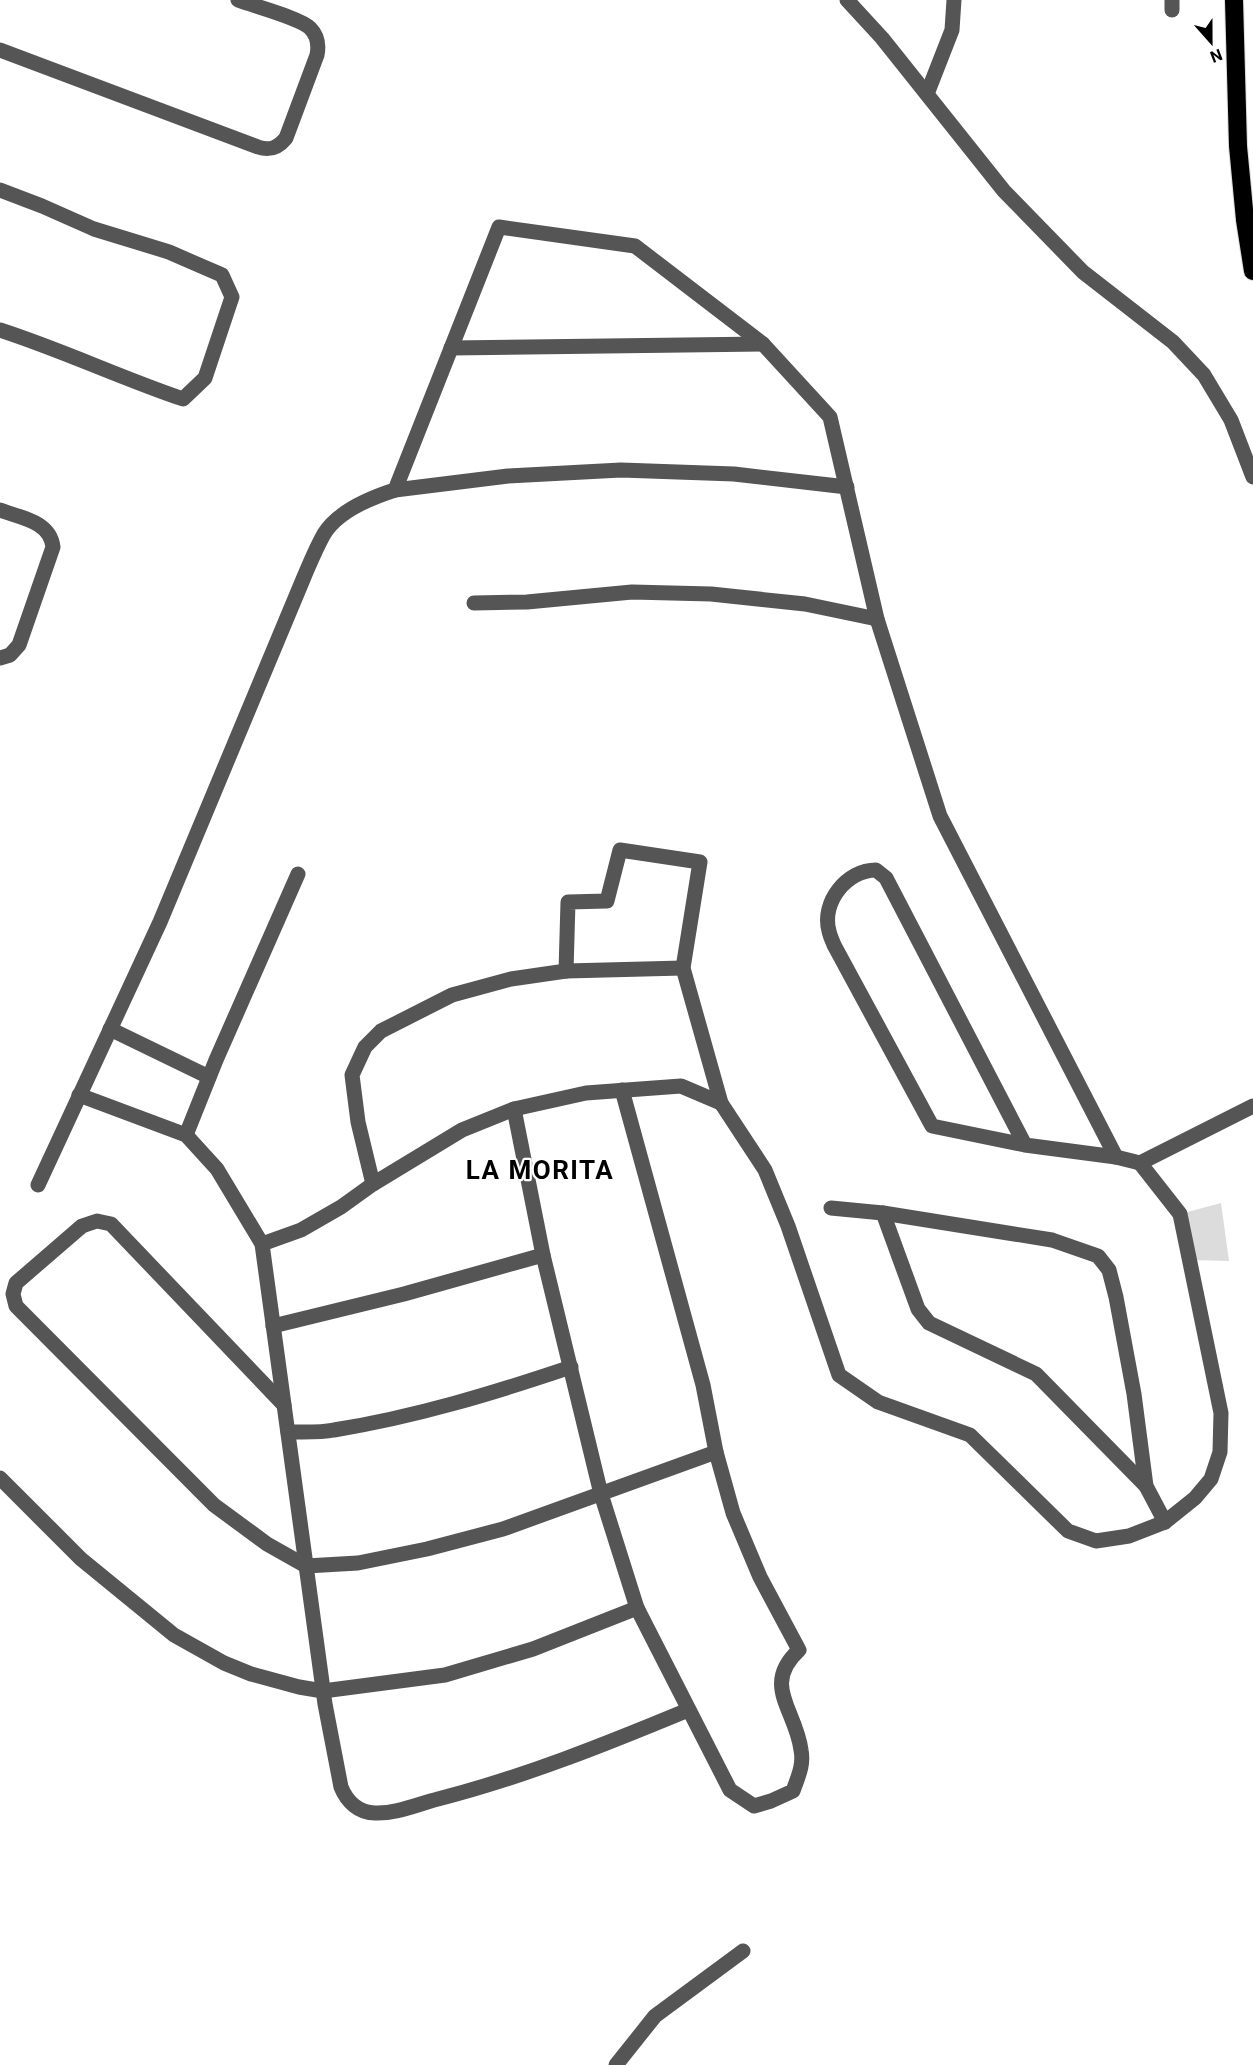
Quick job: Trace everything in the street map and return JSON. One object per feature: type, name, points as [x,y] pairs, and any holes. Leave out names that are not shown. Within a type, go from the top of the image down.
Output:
[{"type":"highway","points":[[1234,0],[1238,146],[1245,220],[1253,271]]},
{"type":"street","points":[[0,50],[258,147],[270,149],[282,143],[286,138],[317,55],[318,41],[315,34],[305,24],[238,0]]},
{"type":"street","points":[[847,0],[882,38],[1004,191],[1083,272],[1173,342],[1204,375],[1231,420],[1253,477]]},
{"type":"street","points":[[927,94],[952,30],[954,0]]},
{"type":"street","points":[[0,190],[94,229],[169,252],[222,275],[232,297],[205,378],[183,399],[96,367],[41,343],[0,330]]},
{"type":"street","points":[[395,490],[499,227],[635,246],[763,344],[830,417],[877,619],[940,816],[1116,1157]]},
{"type":"street","points":[[451,348],[763,344]]},
{"type":"street","points":[[38,1185],[160,922],[304,577],[325,533],[352,508],[378,495],[395,490],[508,476],[621,470],[734,474],[847,487]]},
{"type":"street","points":[[0,510],[41,525],[51,535],[53,547],[19,645],[10,655],[0,658]]},
{"type":"street","points":[[474,603],[527,602],[632,592],[711,594],[805,604],[877,619]]},
{"type":"street","points":[[566,971],[568,902],[607,901],[620,850],[700,862],[683,968],[721,1103],[765,1170],[788,1226],[839,1375],[878,1402],[970,1435],[1068,1531],[1096,1541],[1129,1536],[1165,1522],[1195,1498],[1211,1479],[1220,1452],[1221,1413],[1180,1214],[1140,1163],[1116,1157],[1025,1145],[932,1126],[828,930],[831,907],[837,891],[855,874],[876,870],[886,878],[1025,1145]]},
{"type":"street","points":[[186,1135],[298,874]]},
{"type":"street","points":[[373,1184],[358,1122],[352,1075],[365,1047],[381,1031],[452,995],[510,980],[566,971],[683,968]]},
{"type":"street","points":[[110,1029],[209,1077]]},
{"type":"street","points":[[262,1244],[301,1230],[462,1130],[514,1109],[586,1093],[681,1086],[721,1103]]},
{"type":"street","points":[[514,1109],[543,1254],[601,1494],[637,1608],[730,1790],[754,1806],[771,1802],[793,1791],[802,1768],[801,1749],[780,1679],[786,1661],[799,1650],[760,1577],[733,1513],[703,1385],[622,1090]]},
{"type":"street","points":[[79,1095],[186,1135],[218,1169],[262,1244],[323,1691],[341,1787],[353,1805],[375,1813],[390,1812],[487,1786],[614,1740],[688,1710]]},
{"type":"street","points":[[1140,1163],[1253,1106]]},
{"type":"street","points":[[831,1208],[883,1213],[1052,1240],[1098,1256],[1109,1270],[1116,1298],[1134,1394],[1146,1486]]},
{"type":"street","points":[[883,1213],[918,1309],[929,1323],[1036,1374],[1146,1486],[1165,1522]]},
{"type":"street","points":[[284,1405],[111,1224],[97,1221],[82,1226],[16,1283],[13,1294],[16,1306],[214,1504],[267,1544],[306,1566],[358,1563],[427,1549],[503,1529],[717,1452]]},
{"type":"street","points":[[273,1326],[404,1294],[543,1254]]},
{"type":"street","points":[[288,1432],[332,1431],[414,1414],[490,1394],[572,1367]]},
{"type":"street","points":[[0,1478],[81,1559],[174,1635],[224,1663],[250,1674],[282,1683],[323,1691],[445,1675],[533,1649],[637,1608]]},
{"type":"street","points":[[616,2065],[654,2016],[743,1951]]},
{"type":"shaded area","points":[[1221,1203],[1229,1261],[1189,1260],[1180,1214]]},
{"type":"district","name":"LA MORITA","points":[[540,1170]]}]
